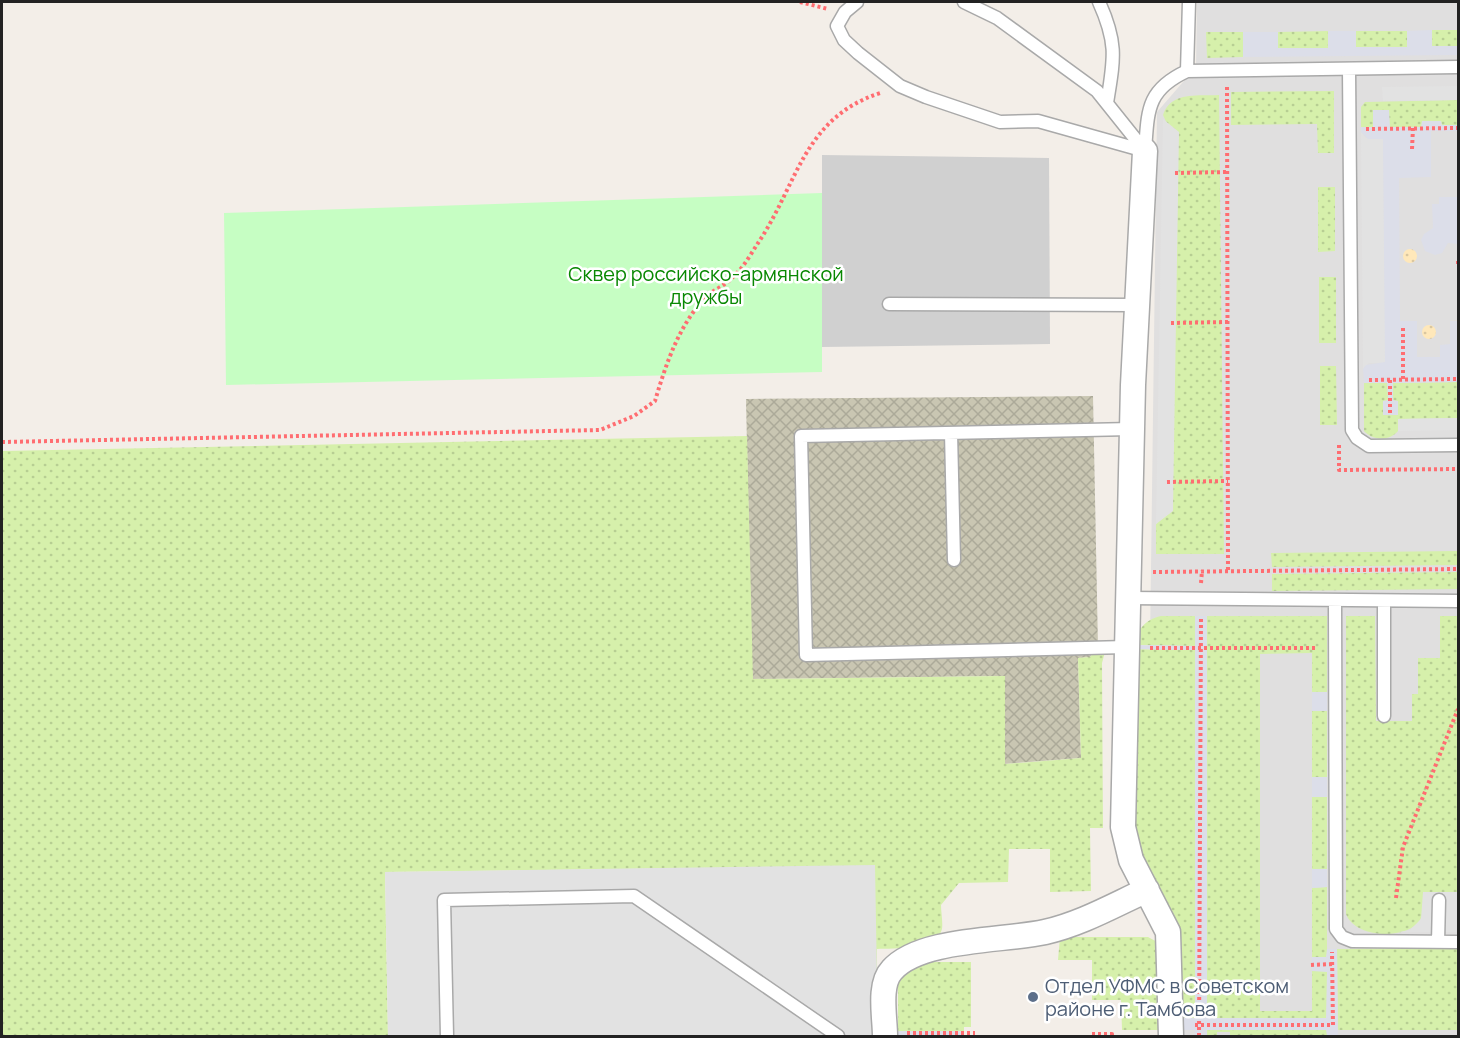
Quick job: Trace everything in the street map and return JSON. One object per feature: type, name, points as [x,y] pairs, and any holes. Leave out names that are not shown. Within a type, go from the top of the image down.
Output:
[{"type":"street","points":[[1145,151],[1131,429],[1123,827],[1131,860],[1163,919],[1171,945],[1171,1036]]},
{"type":"street","points":[[894,1035],[885,986],[887,976],[893,968],[913,955],[934,949],[1046,932],[1077,922],[1147,890]]},
{"type":"lane","points":[[857,2],[845,12],[837,26],[844,40],[900,86],[1000,122],[1038,122],[1145,151]]},
{"type":"lane","points":[[964,2],[997,18],[1097,91],[1145,151]]},
{"type":"lane","points":[[1099,2],[1112,34],[1115,55],[1107,103]]},
{"type":"lane","points":[[1187,71],[1189,2]]},
{"type":"lane","points":[[1145,151],[1151,100],[1172,78],[1187,71],[1458,68]]},
{"type":"lane","points":[[1349,69],[1351,425],[1354,434],[1364,444],[1458,445]]},
{"type":"lane","points":[[889,304],[1136,305]]},
{"type":"lane","points":[[1126,647],[806,655],[801,436],[1131,429]]},
{"type":"lane","points":[[951,433],[954,560]]},
{"type":"lane","points":[[1127,598],[1458,601]]},
{"type":"lane","points":[[1335,600],[1336,929],[1342,937],[1352,941],[1458,942]]},
{"type":"lane","points":[[1384,601],[1384,716]]},
{"type":"lane","points":[[447,1036],[444,900],[634,896],[838,1036]]},
{"type":"lane","points":[[1438,942],[1439,900]]},
{"type":"path","points":[[800,2],[845,12]]},
{"type":"path","points":[[1227,71],[1228,571]]},
{"type":"path","points":[[2,442],[600,430],[618,424],[656,401],[666,364],[688,321],[708,296],[734,277],[761,238],[809,145],[837,117],[861,99],[900,86]]},
{"type":"path","points":[[1412,149],[1413,128]]},
{"type":"path","points":[[1349,129],[1458,128]]},
{"type":"path","points":[[1175,173],[1227,172]]},
{"type":"path","points":[[1171,323],[1228,322]]},
{"type":"path","points":[[1403,328],[1403,380]]},
{"type":"path","points":[[1351,380],[1458,379]]},
{"type":"path","points":[[1390,380],[1390,416]]},
{"type":"path","points":[[1167,482],[1228,481]]},
{"type":"path","points":[[1128,572],[1458,569]]},
{"type":"path","points":[[1199,1036],[1201,598]]},
{"type":"path","points":[[1126,647],[1318,648]]},
{"type":"path","points":[[1396,898],[1403,847],[1458,709]]},
{"type":"path","points":[[1199,1024],[1333,1025],[1332,945]]},
{"type":"path","points":[[1311,965],[1333,964]]},
{"type":"path","points":[[894,1035],[975,1033]]},
{"type":"path","points":[[1092,1034],[1112,1034],[1112,1036]]},
{"type":"shaded area","points":[[1197,2],[1458,2],[1458,1036],[1174,1036],[1147,872],[1157,112],[1196,67]]},
{"type":"shaded area","points":[[1432,30],[1432,46],[1458,46],[1458,55],[1243,57],[1243,32],[1278,32],[1278,48],[1328,48],[1328,31],[1356,31],[1356,47],[1407,47],[1407,31]]},
{"type":"shaded area","points":[[1458,86],[1458,100],[1383,101],[1382,87]]},
{"type":"shaded area","points":[[1373,110],[1389,110],[1390,127],[1421,127],[1422,121],[1441,121],[1442,125],[1457,125],[1458,121],[1458,131],[1431,131],[1431,177],[1399,178],[1400,321],[1417,321],[1417,357],[1440,357],[1440,345],[1450,344],[1450,321],[1457,321],[1458,291],[1458,382],[1393,383],[1393,400],[1398,401],[1398,415],[1383,415],[1383,401],[1388,400],[1387,383],[1364,383],[1363,369],[1366,365],[1385,362],[1383,139],[1368,139],[1361,132],[1361,127],[1373,127]]},
{"type":"shaded area","points":[[1163,119],[1179,132],[1173,511],[1156,524]]},
{"type":"shaded area","points":[[1361,132],[1366,138],[1383,138],[1385,322],[1385,363],[1369,363],[1363,369]]},
{"type":"shaded area","points":[[822,155],[1049,158],[1050,344],[822,347]]},
{"type":"shaded area","points":[[1439,197],[1458,197],[1458,244],[1448,243],[1442,253],[1435,255],[1425,251],[1421,240],[1424,234],[1433,228],[1432,204],[1439,204]]},
{"type":"shaded area","points":[[1093,396],[1098,647],[1090,657],[1078,658],[1081,758],[1004,764],[1004,676],[752,679],[746,399]]},
{"type":"shaded area","points":[[1458,418],[1458,430],[1398,431],[1398,419]]},
{"type":"shaded area","points":[[1195,616],[1207,616],[1207,1018],[1326,1018],[1327,972],[1312,971],[1312,957],[1326,957],[1327,949],[1337,949],[1338,1036],[1327,1036],[1326,1030],[1207,1030],[1207,1036],[1195,1036],[1195,1030],[1180,1030],[1180,1018],[1195,1018],[1195,650],[1133,649],[1133,645],[1195,646]]},
{"type":"shaded area","points":[[1312,692],[1327,692],[1327,711],[1312,711]]},
{"type":"shaded area","points":[[1312,777],[1327,777],[1327,797],[1312,797]]},
{"type":"shaded area","points":[[875,865],[878,1036],[388,1036],[385,872]],"holes":[[[617,891],[498,903],[498,892]]]},
{"type":"shaded area","points":[[1312,869],[1327,869],[1327,887],[1312,888]]},
{"type":"shaded area","points":[[1423,892],[1458,892],[1458,932],[1399,932],[1410,930],[1421,919]]},
{"type":"shaded area","points":[[898,1031],[964,1031],[963,1036],[898,1035]]},
{"type":"green space","points":[[1432,30],[1458,30],[1458,46],[1432,46]]},
{"type":"green space","points":[[1328,31],[1328,48],[1278,48],[1278,32]]},
{"type":"green space","points":[[1356,31],[1407,31],[1407,47],[1356,47]]},
{"type":"green space","points":[[1206,32],[1243,32],[1243,57],[1207,58]]},
{"type":"green space","points":[[1334,91],[1334,153],[1318,153],[1317,124],[1231,125],[1231,92]]},
{"type":"green space","points":[[1194,95],[1219,95],[1224,554],[1156,554],[1156,524],[1173,510],[1168,126],[1163,115],[1167,107],[1179,98]]},
{"type":"green space","points":[[1458,100],[1458,125],[1441,125],[1441,121],[1422,121],[1422,127],[1361,127],[1361,107],[1365,102]]},
{"type":"green space","points":[[1318,187],[1335,187],[1335,251],[1318,252]]},
{"type":"green space","name":"Сквер российско-армянской дружбы","points":[[822,193],[822,372],[226,385],[224,213]]},
{"type":"green space","points":[[1319,277],[1336,277],[1336,343],[1319,343]]},
{"type":"green space","points":[[1320,366],[1336,366],[1337,425],[1320,425]]},
{"type":"green space","points":[[1458,382],[1458,418],[1399,419],[1398,431],[1386,438],[1372,437],[1364,431],[1364,383],[1388,383],[1388,401],[1393,401],[1393,383]]},
{"type":"green space","points":[[747,436],[753,679],[1005,676],[1005,764],[1081,758],[1078,658],[1090,657],[1098,647],[1105,652],[1102,663],[1103,828],[1090,828],[1091,891],[1050,892],[1050,849],[1009,849],[1008,882],[959,883],[941,905],[942,929],[932,941],[914,947],[877,949],[877,980],[699,868],[385,872],[388,1036],[2,1036],[2,451]]},
{"type":"green space","points":[[1458,551],[1458,565],[1272,567],[1271,553]]},
{"type":"green space","points":[[1458,572],[1458,589],[1272,591],[1272,574]]},
{"type":"green space","points":[[1161,616],[1195,616],[1195,646],[1133,645],[1143,626],[1150,620]]},
{"type":"green space","points":[[1207,616],[1327,616],[1327,692],[1312,692],[1312,653],[1260,654],[1260,1011],[1312,1011],[1312,971],[1327,971],[1327,1018],[1207,1018]]},
{"type":"green space","points":[[1346,616],[1375,616],[1376,721],[1412,721],[1412,694],[1418,694],[1418,658],[1440,658],[1440,616],[1458,616],[1458,892],[1423,892],[1423,910],[1420,920],[1414,927],[1394,933],[1370,932],[1351,922],[1346,914]]},
{"type":"green space","points":[[1133,649],[1195,650],[1195,1018],[1180,1018],[1180,928],[1133,837]]},
{"type":"green space","points":[[1312,711],[1327,711],[1327,777],[1312,777]]},
{"type":"green space","points":[[1312,797],[1327,797],[1327,869],[1312,869]]},
{"type":"green space","points":[[1327,887],[1327,957],[1312,957],[1312,888]]},
{"type":"green space","points":[[1060,937],[1148,937],[1159,943],[1163,1030],[1122,1030],[1121,1000],[1092,1000],[1092,960],[1058,960]]},
{"type":"green space","points":[[1458,948],[1458,1030],[1338,1030],[1337,949]]},
{"type":"green space","points":[[920,962],[971,962],[971,1027],[964,1027],[964,1031],[898,1031],[898,973]]},
{"type":"green space","points":[[1207,1030],[1327,1030],[1327,1036],[1230,1036],[1230,1032],[1217,1032],[1217,1036],[1207,1036]]},
{"type":"sand","points":[[1407,249],[1413,249],[1417,256],[1413,263],[1407,263],[1403,259],[1403,253]]},
{"type":"sand","points":[[1426,325],[1432,325],[1436,332],[1432,339],[1426,339],[1422,335],[1422,329]]},
{"type":"place","name":"Отдел УФМС в Советском районе г. Тамбова","points":[[1033,997]]}]
